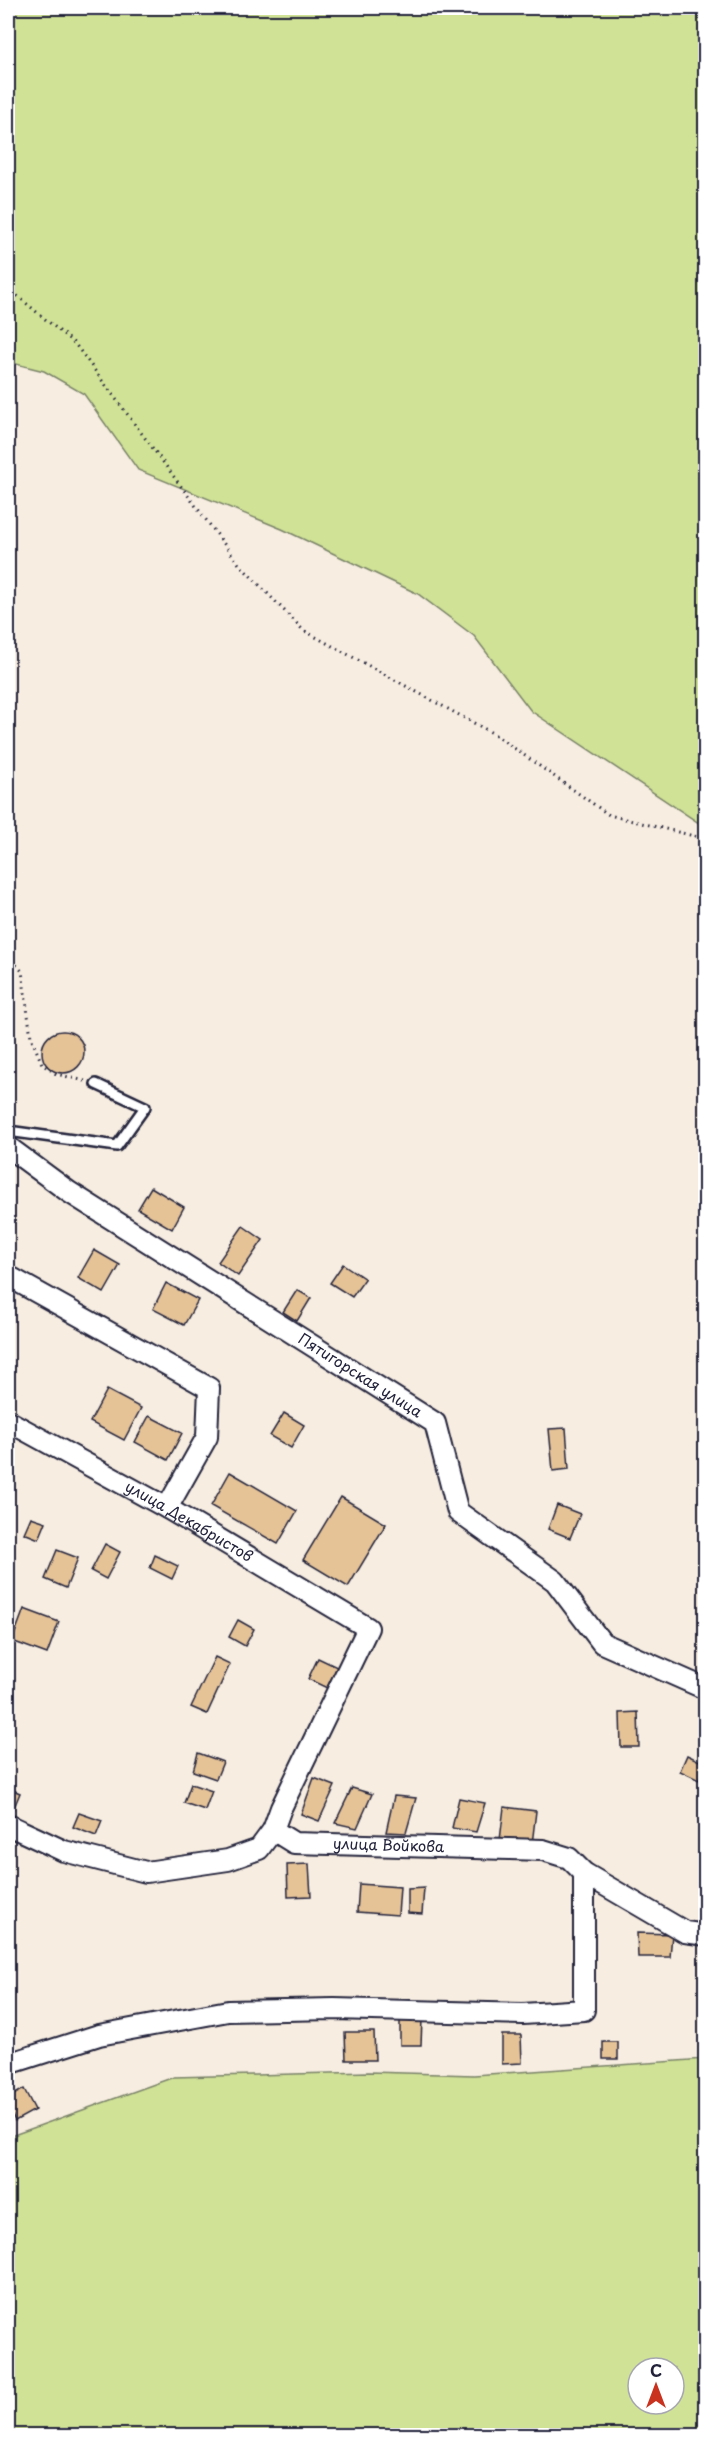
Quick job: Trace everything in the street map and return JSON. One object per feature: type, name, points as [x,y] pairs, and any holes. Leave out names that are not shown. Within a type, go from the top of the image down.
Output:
[{"type":"street","name":"Пятигорская улица","points":[[8,1147],[69,1192],[435,1423],[458,1512],[555,1581],[602,1643],[705,1689]]},
{"type":"street","points":[[8,1276],[209,1388],[207,1437],[167,1508]]},
{"type":"street","name":"улица Декабристов","points":[[8,1421],[167,1508],[368,1628],[281,1808],[273,1830]]},
{"type":"street","points":[[8,1825],[63,1851],[146,1872],[228,1860],[259,1849],[273,1830]]},
{"type":"street","name":"улица Войкова","points":[[273,1830],[294,1843],[543,1850],[569,1858],[584,1873],[685,1932],[705,1935]]},
{"type":"street","points":[[8,2064],[99,2035],[228,2012],[334,2009],[523,2014],[584,2010],[584,1873]]},
{"type":"lane","points":[[8,1131],[117,1146],[145,1107],[96,1084]]},
{"type":"path","points":[[8,288],[75,345],[239,564],[303,630],[494,734],[609,815],[705,839]]},
{"type":"path","points":[[8,956],[22,971],[32,1037],[42,1064],[56,1074],[96,1084]]},
{"type":"green space","points":[[8,8],[705,8],[705,827],[531,711],[474,636],[418,594],[282,529],[138,470],[84,394],[44,371],[8,362]]},
{"type":"green space","points":[[705,2059],[705,2435],[8,2435],[8,2137],[174,2077],[369,2072],[474,2075]]},
{"type":"building","points":[[63,1031],[78,1037],[84,1052],[78,1067],[63,1073],[48,1067],[42,1052],[48,1037]]},
{"type":"building","points":[[151,1187],[184,1207],[172,1229],[138,1209]]},
{"type":"building","points":[[243,1226],[263,1240],[238,1276],[218,1262]]},
{"type":"building","points":[[94,1250],[120,1265],[104,1293],[78,1278]]},
{"type":"building","points":[[343,1264],[365,1279],[352,1297],[330,1283]]},
{"type":"building","points":[[166,1283],[198,1300],[184,1325],[153,1309]]},
{"type":"building","points":[[297,1290],[311,1298],[297,1321],[283,1312]]},
{"type":"building","points":[[107,1390],[141,1408],[124,1440],[90,1422]]},
{"type":"building","points":[[284,1413],[304,1425],[291,1448],[270,1436]]},
{"type":"building","points":[[149,1416],[182,1433],[168,1460],[135,1442]]},
{"type":"building","points":[[566,1428],[569,1469],[553,1471],[549,1429]]},
{"type":"building","points":[[230,1472],[297,1511],[278,1544],[211,1506]]},
{"type":"building","points":[[341,1497],[386,1524],[348,1587],[303,1560]]},
{"type":"building","points":[[557,1505],[580,1514],[570,1538],[548,1529]]},
{"type":"building","points":[[31,1517],[46,1522],[39,1539],[24,1533]]},
{"type":"building","points":[[105,1544],[120,1552],[106,1579],[91,1571]]},
{"type":"building","points":[[57,1550],[78,1558],[66,1588],[45,1579]]},
{"type":"building","points":[[155,1555],[178,1566],[172,1579],[150,1568]]},
{"type":"building","points":[[24,1609],[59,1622],[47,1654],[12,1641]]},
{"type":"building","points":[[238,1620],[254,1629],[245,1646],[229,1637]]},
{"type":"building","points":[[215,1657],[230,1664],[207,1714],[191,1707]]},
{"type":"building","points":[[318,1658],[337,1667],[327,1688],[308,1679]]},
{"type":"building","points":[[638,1712],[639,1747],[621,1747],[620,1713]]},
{"type":"building","points":[[198,1753],[223,1762],[216,1779],[193,1771]]},
{"type":"building","points":[[687,1755],[706,1764],[699,1780],[680,1771]]},
{"type":"building","points":[[314,1778],[335,1786],[319,1821],[301,1814]]},
{"type":"building","points":[[191,1784],[212,1791],[205,1810],[184,1803]]},
{"type":"building","points":[[8,1788],[20,1793],[13,1810],[8,1807]]},
{"type":"building","points":[[352,1788],[372,1794],[357,1828],[335,1823]]},
{"type":"building","points":[[394,1796],[416,1798],[406,1833],[386,1832]]},
{"type":"building","points":[[459,1798],[485,1803],[476,1832],[452,1828]]},
{"type":"building","points":[[504,1807],[536,1811],[532,1844],[500,1840]]},
{"type":"building","points":[[79,1813],[102,1821],[96,1836],[73,1827]]},
{"type":"building","points":[[309,1864],[311,1896],[288,1897],[287,1865]]},
{"type":"building","points":[[359,1884],[400,1887],[398,1915],[357,1912]]},
{"type":"building","points":[[424,1888],[422,1914],[408,1913],[408,1889]]},
{"type":"building","points":[[637,1933],[672,1934],[670,1957],[638,1957]]},
{"type":"building","points":[[400,2018],[422,2019],[421,2045],[400,2045]]},
{"type":"building","points":[[345,2032],[374,2032],[375,2060],[346,2060]]},
{"type":"building","points":[[502,2035],[521,2035],[522,2063],[502,2064]]},
{"type":"building","points":[[603,2042],[618,2042],[618,2059],[603,2059]]},
{"type":"building","points":[[24,2089],[35,2110],[15,2121],[8,2106],[8,2098]]}]
